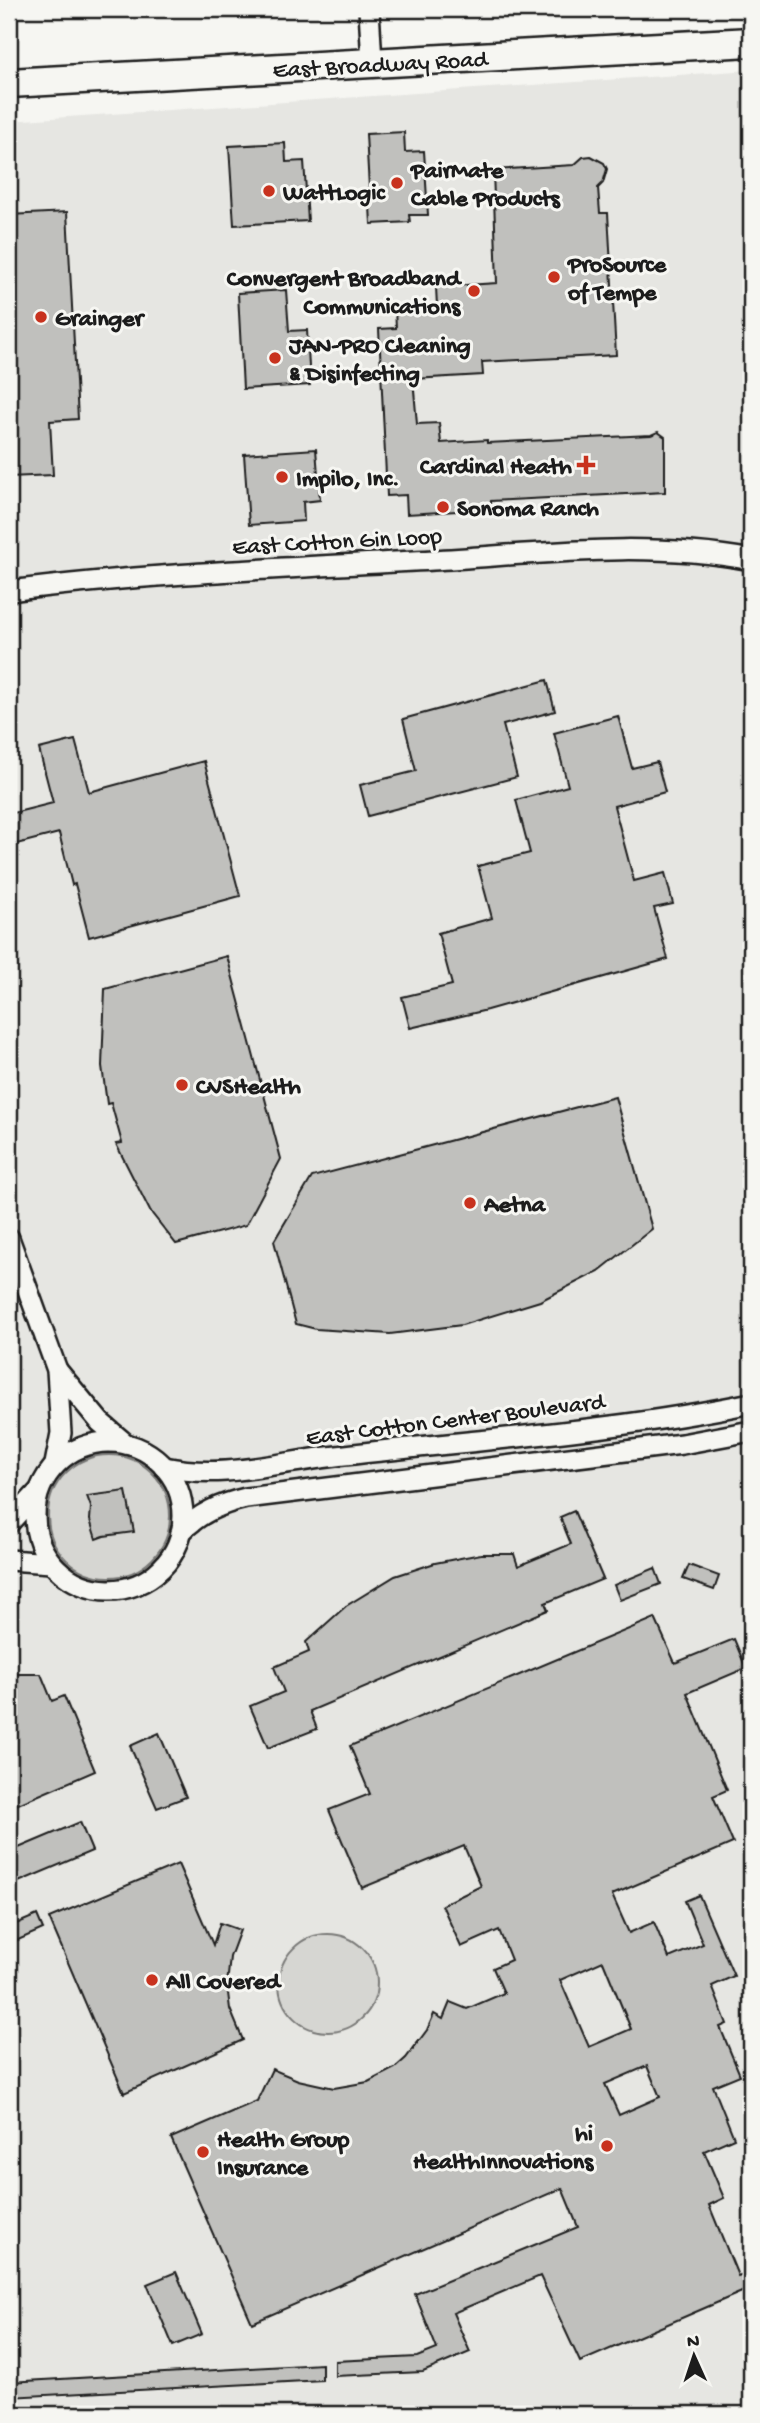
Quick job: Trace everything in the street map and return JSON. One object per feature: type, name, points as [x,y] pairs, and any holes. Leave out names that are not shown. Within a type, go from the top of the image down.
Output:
[{"type":"main road","name":"East Broadway Road","points":[[9,83],[751,42]]},
{"type":"street","points":[[369,9],[372,63]]},
{"type":"street","name":"East Cotton Gin Loop","points":[[9,590],[221,570],[637,549],[712,552],[751,560]]},
{"type":"street","points":[[9,1238],[57,1370],[61,1429],[55,1464]]},
{"type":"street","points":[[57,1370],[100,1422],[126,1444]]},
{"type":"street","name":"East Cotton Center Boulevard","points":[[164,1466],[189,1472],[219,1473],[327,1457],[678,1416],[751,1403]]},
{"type":"street","name":"East Cotton Center Boulevard","points":[[181,1532],[194,1519],[229,1503],[280,1493],[682,1444],[751,1431]]},
{"type":"street","points":[[340,1486],[383,1468],[477,1457],[492,1451],[505,1438]]},
{"type":"street","name":"East Cotton Center Boulevard","points":[[9,1523],[38,1492],[55,1464],[71,1452],[84,1446],[111,1442],[126,1444],[145,1451],[164,1466],[174,1481],[183,1512],[181,1532],[174,1552],[164,1565],[141,1583],[107,1591],[81,1585],[65,1576],[51,1563],[43,1550],[34,1517],[38,1492]]},
{"type":"street","points":[[9,1560],[51,1563]]},
{"type":"shaded area","points":[[751,70],[751,2403],[564,2414],[9,2414],[9,121]]},
{"type":"shaded area","points":[[109,1455],[132,1460],[152,1473],[165,1493],[170,1516],[165,1539],[152,1559],[132,1572],[109,1577],[86,1572],[66,1559],[53,1539],[48,1516],[53,1493],[66,1473],[86,1460]]},
{"type":"shaded area","points":[[328,1934],[347,1937],[363,1948],[374,1964],[377,1983],[374,2002],[363,2018],[347,2029],[328,2032],[309,2029],[293,2018],[282,2002],[279,1983],[282,1964],[293,1948],[309,1937]]},
{"type":"building","name":"PairMate Cable Products","points":[[404,132],[405,152],[424,151],[428,215],[409,215],[410,222],[371,224],[366,134]]},
{"type":"building","name":"WattLogic","points":[[285,143],[286,162],[304,161],[308,221],[234,225],[229,146]]},
{"type":"building","points":[[591,156],[604,163],[607,169],[603,183],[598,188],[600,213],[608,213],[616,355],[482,362],[483,375],[413,379],[417,424],[439,423],[441,443],[651,435],[658,432],[665,437],[665,492],[491,501],[491,509],[407,514],[406,495],[387,496],[379,329],[396,328],[395,309],[437,306],[436,287],[497,283],[493,170],[574,165],[583,157]]},
{"type":"building","name":"Grainger","points":[[67,212],[78,419],[50,421],[53,475],[9,477],[9,215]]},
{"type":"building","name":"JAN-PRO Cleaning & Disinfecting","points":[[286,290],[289,331],[307,330],[310,385],[243,389],[238,293]]},
{"type":"building","name":"Impilo, Inc.","points":[[316,449],[320,500],[303,502],[304,521],[249,525],[244,454]]},
{"type":"building","points":[[547,680],[555,711],[503,725],[517,777],[368,816],[360,785],[416,771],[403,719]]},
{"type":"building","points":[[618,716],[632,768],[657,762],[665,792],[614,806],[634,881],[665,873],[673,904],[654,908],[668,959],[487,1010],[410,1028],[402,997],[452,985],[438,933],[492,918],[478,866],[530,853],[516,800],[568,786],[554,733]]},
{"type":"building","points":[[75,740],[89,792],[204,761],[240,896],[89,937],[59,833],[9,846],[9,814],[53,803],[39,749]]},
{"type":"building","name":"CVSHealth","points":[[227,956],[281,1159],[246,1225],[176,1244],[150,1211],[116,1144],[122,1143],[111,1103],[107,1104],[102,1066],[105,989]]},
{"type":"building","name":"Aetna","points":[[615,1097],[652,1229],[599,1271],[540,1301],[462,1325],[390,1334],[316,1329],[296,1324],[274,1241],[312,1177]]},
{"type":"building","points":[[126,1491],[134,1532],[96,1539],[87,1496]]},
{"type":"building","points":[[574,1511],[603,1579],[545,1603],[548,1610],[310,1711],[317,1729],[268,1748],[250,1706],[284,1692],[274,1667],[309,1652],[306,1642],[346,1606],[395,1576],[435,1563],[481,1554],[514,1554],[518,1566],[571,1544],[560,1517]]},
{"type":"building","points":[[689,1565],[719,1576],[714,1590],[683,1579]]},
{"type":"building","points":[[655,1568],[661,1584],[620,1600],[614,1585]]},
{"type":"building","points":[[655,1618],[675,1663],[734,1639],[746,1668],[687,1693],[727,1790],[713,1796],[733,1843],[612,1895],[629,1933],[654,1922],[669,1958],[703,1944],[685,1901],[699,1895],[734,1976],[712,1986],[727,2024],[720,2027],[740,2075],[713,2086],[734,2138],[704,2151],[724,2198],[709,2205],[738,2276],[751,2271],[751,2288],[580,2362],[540,2276],[453,2313],[470,2352],[423,2372],[335,2376],[335,2361],[417,2357],[437,2349],[415,2294],[578,2227],[562,2188],[252,2323],[171,2138],[257,2101],[272,2069],[298,2080],[334,2088],[368,2082],[395,2068],[427,2030],[434,2014],[443,2019],[450,2002],[467,2009],[504,1993],[493,1968],[511,1960],[499,1930],[461,1947],[442,1905],[481,1886],[464,1846],[362,1888],[329,1810],[370,1794],[350,1746]],"holes":[[[603,1961],[631,2029],[589,2047],[560,1980]],[[647,2066],[660,2097],[619,2115],[605,2084]]]},
{"type":"building","points":[[9,1674],[41,1674],[52,1701],[64,1696],[95,1771],[9,1808]]},
{"type":"building","points":[[159,1733],[186,1797],[157,1808],[130,1746]]},
{"type":"building","points":[[80,1822],[92,1851],[9,1886],[9,1852]]},
{"type":"building","name":"All Covered","points":[[178,1864],[213,1945],[220,1923],[240,1930],[230,1957],[227,1985],[230,2009],[243,2040],[124,2093],[49,1918]]},
{"type":"building","points":[[37,1915],[43,1929],[9,1944],[9,1927]]},
{"type":"building","points":[[176,2272],[202,2334],[173,2346],[147,2284]]},
{"type":"building","points":[[322,2364],[322,2380],[9,2397],[9,2382]]},
{"type":"place","name":"PairMate Cable Products","points":[[397,183]]},
{"type":"place","name":"WattLogic","points":[[269,191]]},
{"type":"place","name":"ProSource of Tempe","points":[[554,277]]},
{"type":"place","name":"Convergent Broadband Communications","points":[[474,291]]},
{"type":"place","name":"Grainger","points":[[41,317]]},
{"type":"place","name":"JAN-PRO Cleaning & Disinfecting","points":[[275,358]]},
{"type":"place","name":"Cardinal Heath","points":[[586,465]]},
{"type":"place","name":"Impilo, Inc.","points":[[282,477]]},
{"type":"place","name":"Sonoma Ranch","points":[[443,507]]},
{"type":"place","name":"CVSHealth","points":[[182,1085]]},
{"type":"place","name":"Aetna","points":[[470,1203]]},
{"type":"place","name":"All Covered","points":[[152,1980]]},
{"type":"place","name":"hi HealthInnovations","points":[[607,2146]]},
{"type":"place","name":"Health Group Insurance","points":[[203,2152]]}]
